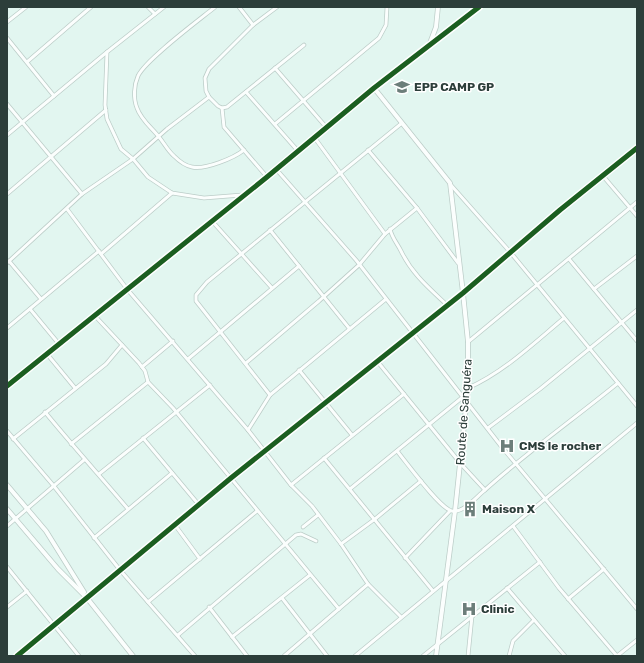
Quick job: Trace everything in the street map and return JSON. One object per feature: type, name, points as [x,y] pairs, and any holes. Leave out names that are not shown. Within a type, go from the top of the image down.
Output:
[{"type":"street","points":[[7,22],[26,7]]},
{"type":"street","points":[[148,7],[155,14]]},
{"type":"street","points":[[7,135],[164,7]]},
{"type":"street","points":[[215,7],[161,52],[140,72],[134,94],[136,106],[147,123],[159,136],[173,156],[191,167],[201,167],[215,163],[235,156],[244,150]]},
{"type":"street","points":[[239,7],[253,25]]},
{"type":"street","points":[[267,177],[224,127],[222,108],[209,97],[205,85],[209,68],[253,25],[277,7]]},
{"type":"street","points":[[275,124],[379,38],[386,25],[387,7]]},
{"type":"street","points":[[430,43],[436,27],[438,7]]},
{"type":"street","points":[[7,386],[212,221],[242,195],[267,177],[430,43],[479,7]]},
{"type":"street","points":[[27,62],[89,8]]},
{"type":"street","points":[[7,38],[54,96]]},
{"type":"street","points":[[222,108],[231,104],[304,45]]},
{"type":"street","points":[[107,52],[104,91],[107,119],[121,149],[133,159],[148,177],[172,193],[204,198],[242,195]]},
{"type":"street","points":[[275,68],[326,127]]},
{"type":"street","points":[[374,88],[450,184],[511,253],[637,406]]},
{"type":"street","points":[[246,92],[298,151]]},
{"type":"street","points":[[41,299],[8,262],[82,194],[133,159],[159,136],[209,97]]},
{"type":"street","points":[[7,104],[82,194]]},
{"type":"street","points":[[7,194],[106,110]]},
{"type":"street","points":[[270,395],[246,363],[219,332],[195,297],[207,282],[340,172],[402,123]]},
{"type":"street","points":[[314,137],[385,234]]},
{"type":"street","points":[[17,656],[231,478],[447,305],[463,294],[637,148]]},
{"type":"street","points":[[368,150],[417,208],[458,263]]},
{"type":"street","points":[[276,169],[359,264],[545,500],[637,609]]},
{"type":"street","points":[[603,176],[637,216]]},
{"type":"street","name":"Route de Sanguéra","points":[[436,656],[445,581],[456,511],[461,464],[465,398],[468,388],[468,342],[450,184]]},
{"type":"street","points":[[7,328],[172,193]]},
{"type":"street","points":[[468,342],[637,202]]},
{"type":"street","points":[[246,363],[324,297],[359,264],[390,229],[417,208]]},
{"type":"street","points":[[67,209],[127,289],[173,341],[248,430],[264,453],[318,515],[341,544],[368,584],[401,618]]},
{"type":"street","points":[[212,221],[272,288]]},
{"type":"street","points":[[390,229],[392,238],[401,250],[410,269],[447,305]]},
{"type":"street","points":[[270,230],[349,328]]},
{"type":"street","points":[[594,289],[637,256]]},
{"type":"street","points":[[569,259],[637,341]]},
{"type":"street","points":[[188,359],[299,266]]},
{"type":"street","points":[[248,430],[270,395],[349,328],[386,299]]},
{"type":"street","points":[[30,309],[59,344]]},
{"type":"street","points":[[488,428],[637,310]]},
{"type":"street","points":[[95,316],[142,367],[148,382],[176,412],[339,609]]},
{"type":"street","points":[[468,388],[486,379],[506,365],[564,318]]},
{"type":"street","points":[[142,367],[173,341]]},
{"type":"street","points":[[13,439],[112,359],[122,345]]},
{"type":"street","points":[[47,354],[75,388]]},
{"type":"street","points":[[377,361],[461,464],[485,490]]},
{"type":"street","points":[[299,370],[352,435]]},
{"type":"street","points":[[71,444],[148,382]]},
{"type":"street","points":[[398,451],[421,481],[450,511],[456,511],[470,503],[516,463],[618,383]]},
{"type":"street","points":[[99,474],[210,385]]},
{"type":"street","points":[[291,485],[404,394]]},
{"type":"street","points":[[350,489],[465,398]]},
{"type":"street","points":[[45,412],[84,460],[99,474],[128,509]]},
{"type":"street","points":[[355,656],[637,423]]},
{"type":"street","points":[[7,431],[53,485],[120,570],[196,656]]},
{"type":"street","points":[[143,438],[199,505]]},
{"type":"street","points":[[324,458],[433,591]]},
{"type":"street","points":[[7,526],[16,520],[53,485],[84,460]]},
{"type":"street","points":[[94,538],[172,473]]},
{"type":"street","points":[[341,544],[375,519],[421,481]]},
{"type":"street","points":[[7,485],[27,508],[59,550],[87,598]]},
{"type":"street","points":[[7,509],[58,569],[87,598],[133,656]]},
{"type":"street","points":[[148,602],[257,511]]},
{"type":"street","points":[[405,558],[450,511]]},
{"type":"street","points":[[303,527],[318,515]]},
{"type":"street","points":[[175,525],[200,559]]},
{"type":"street","points":[[513,526],[568,599],[617,656],[637,640]]},
{"type":"street","points":[[178,635],[209,607],[298,534],[316,541]]},
{"type":"street","points":[[423,656],[437,643],[540,562]]},
{"type":"street","points":[[7,567],[79,656]]},
{"type":"street","points":[[568,599],[604,569]]},
{"type":"street","points":[[232,637],[310,575]]},
{"type":"street","points":[[284,656],[311,635],[368,584]]},
{"type":"street","points":[[508,588],[565,656]]},
{"type":"street","points":[[7,607],[27,591]]},
{"type":"street","points":[[282,598],[327,656]]},
{"type":"street","points":[[209,607],[247,656]]},
{"type":"street","points":[[468,656],[472,616]]},
{"type":"street","points":[[509,656],[513,641],[534,620]]},
{"type":"cycle path","points":[[7,386],[267,177],[374,88],[479,7]]},
{"type":"cycle path","points":[[17,656],[231,478],[463,293],[560,210],[637,148]]},
{"type":"place","name":"EPP CAMP GP","points":[[402,87]]},
{"type":"place","name":"CMS le rocher","points":[[507,446]]},
{"type":"place","name":"Maison X","points":[[470,509]]},
{"type":"place","name":"Clinic","points":[[469,609]]}]
